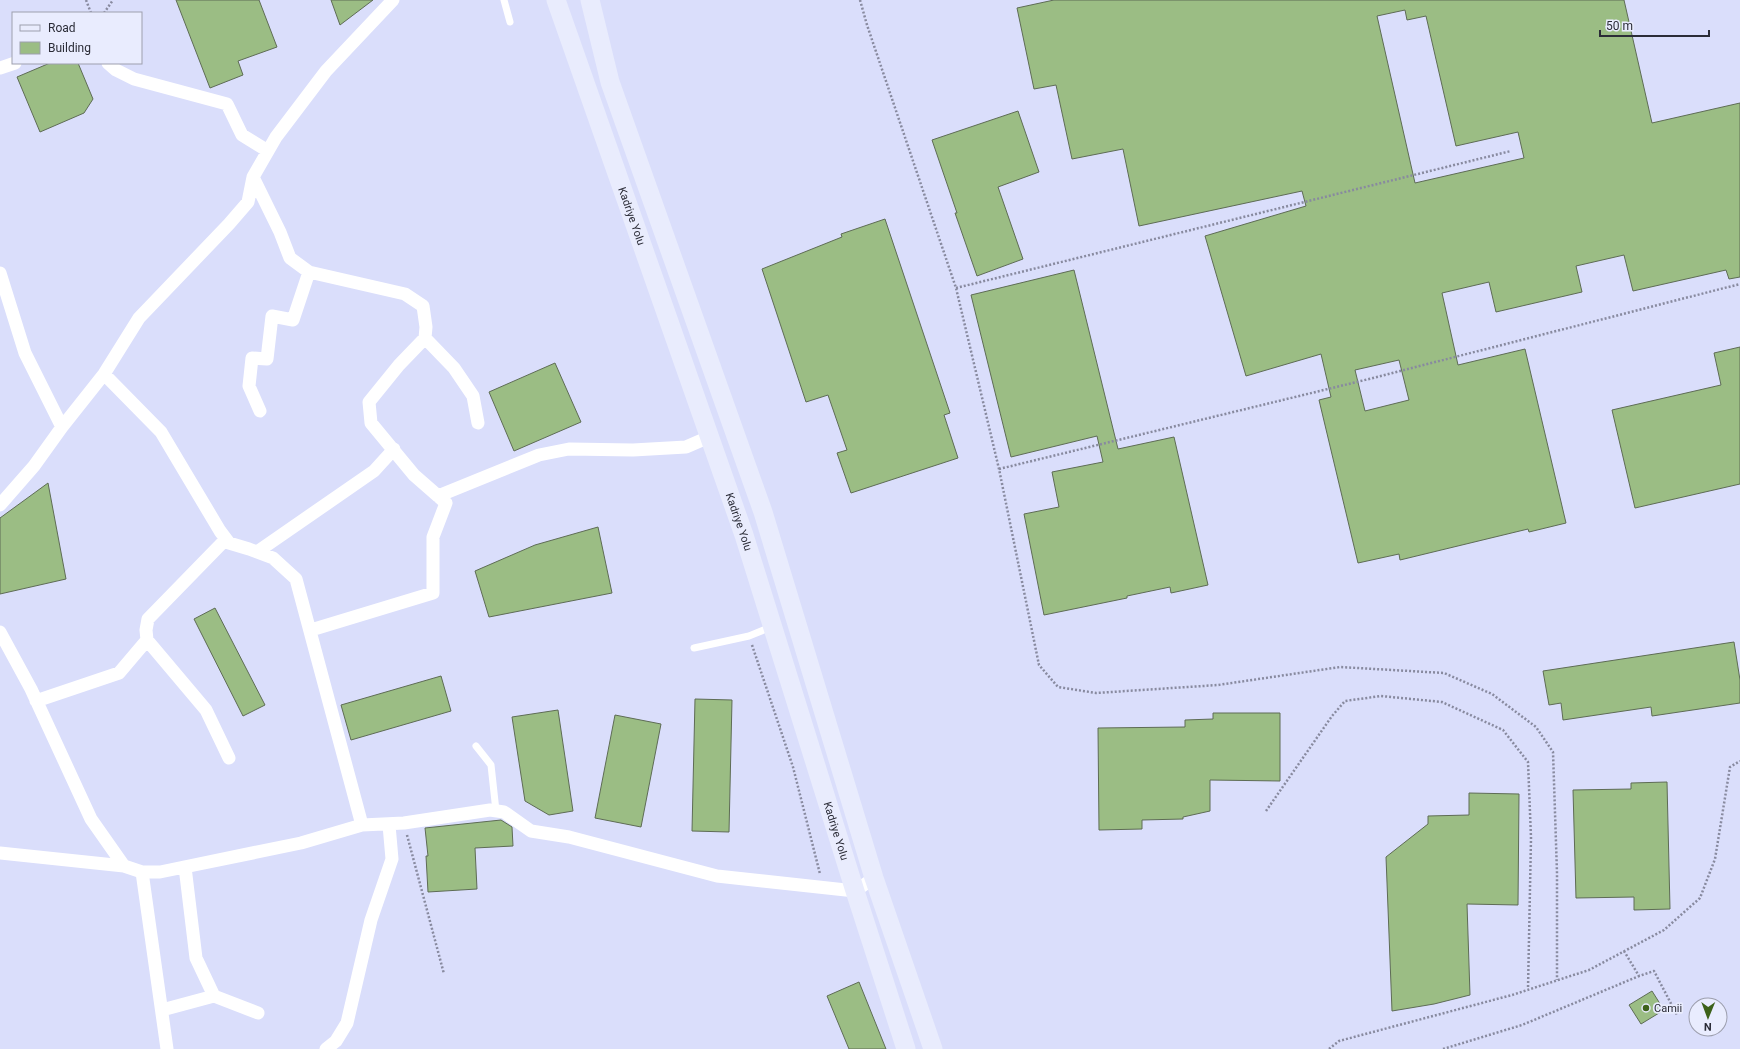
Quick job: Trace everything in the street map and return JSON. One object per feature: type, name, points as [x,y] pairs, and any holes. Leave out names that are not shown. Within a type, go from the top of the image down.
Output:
[{"type":"main road","name":"Kadriye Yolu","points":[[556,0],[744,535],[906,1049]]},
{"type":"main road","name":"Kadriye Yolu","points":[[590,0],[610,82],[763,512],[874,878],[933,1049]]},
{"type":"street","points":[[0,505],[34,466],[62,427],[104,374],[139,318],[229,224],[248,202],[253,177],[276,137],[326,71],[393,0]]},
{"type":"street","points":[[0,68],[12,64]]},
{"type":"street","points":[[109,64],[116,70],[134,79],[227,104],[242,135],[268,151]]},
{"type":"street","points":[[253,177],[280,232],[290,258],[309,272],[404,294],[423,306],[426,327],[425,338],[399,365],[368,402],[371,422],[414,475],[446,503],[433,537],[433,593],[311,630]]},
{"type":"street","points":[[260,411],[249,386],[252,358],[267,359],[272,316],[293,320],[309,272]]},
{"type":"street","points":[[0,273],[25,353],[62,427]]},
{"type":"street","points":[[425,338],[454,368],[473,396],[478,423]]},
{"type":"street","points":[[104,374],[161,432],[229,543],[273,558],[296,579],[311,630],[362,825]]},
{"type":"street","points":[[438,496],[539,455],[569,449],[633,450],[686,447],[709,437]]},
{"type":"street","points":[[257,552],[374,471],[394,449]]},
{"type":"street","points":[[226,539],[148,619],[146,630],[147,640],[206,710],[229,758]]},
{"type":"street","points":[[0,632],[36,701],[91,819],[124,866]]},
{"type":"street","points":[[36,701],[119,673],[147,640]]},
{"type":"street","points":[[0,853],[124,866],[142,872],[160,872],[301,843],[362,825],[404,823],[490,810],[504,812],[531,831],[569,837],[717,876],[855,891],[874,878]]},
{"type":"street","points":[[326,1049],[336,1041],[347,1023],[371,920],[392,859],[389,824]]},
{"type":"street","points":[[184,867],[196,958],[214,996]]},
{"type":"street","points":[[142,872],[167,1049]]},
{"type":"street","points":[[162,1010],[214,996],[258,1013]]},
{"type":"lane","points":[[504,0],[510,22]]},
{"type":"lane","points":[[694,648],[749,636],[772,627]]},
{"type":"lane","points":[[476,746],[491,765],[496,811]]},
{"type":"path","points":[[86,0],[91,12]]},
{"type":"path","points":[[105,12],[113,0]]},
{"type":"path","points":[[860,0],[867,25],[956,288],[999,469],[1039,665],[1058,687],[1096,693],[1203,686],[1340,667],[1444,673],[1492,694],[1536,727],[1553,752],[1558,873],[1557,980]]},
{"type":"path","points":[[956,288],[1512,151]]},
{"type":"path","points":[[999,469],[1369,379],[1740,284]]},
{"type":"path","points":[[749,636],[793,767],[824,888]]},
{"type":"path","points":[[1266,812],[1332,716],[1345,700],[1381,696],[1442,702],[1502,730],[1528,762],[1531,838],[1528,989]]},
{"type":"path","points":[[1329,1049],[1339,1041],[1528,989],[1590,970],[1664,930],[1700,898],[1715,859],[1730,767],[1740,761]]},
{"type":"path","points":[[404,823],[444,974]]},
{"type":"path","points":[[1624,951],[1639,976]]},
{"type":"path","points":[[1443,1049],[1522,1025],[1654,971],[1677,1015]]},
{"type":"building","points":[[176,0],[259,0],[277,47],[238,61],[243,75],[210,88]]},
{"type":"building","points":[[331,0],[373,0],[340,25]]},
{"type":"building","points":[[1054,0],[1624,0],[1652,123],[1740,103],[1740,277],[1729,279],[1726,270],[1633,291],[1624,255],[1576,266],[1582,292],[1496,312],[1489,282],[1442,293],[1458,365],[1525,349],[1566,523],[1529,532],[1528,529],[1400,560],[1399,554],[1358,563],[1319,400],[1331,397],[1321,354],[1246,376],[1205,236],[1306,206],[1302,191],[1139,226],[1123,149],[1072,159],[1056,85],[1034,89],[1017,8]],"holes":[[[1405,10],[1407,20],[1426,16],[1456,146],[1518,132],[1524,158],[1415,183],[1377,16]],[[1399,360],[1409,400],[1365,411],[1355,370]]]},
{"type":"building","points":[[48,64],[78,64],[93,99],[84,113],[40,132],[17,77]]},
{"type":"building","points":[[1018,111],[1039,172],[998,187],[1023,259],[977,276],[932,140]]},
{"type":"building","points":[[885,219],[950,413],[944,415],[958,458],[851,493],[837,453],[847,450],[828,395],[806,402],[762,269],[842,237],[841,234]]},
{"type":"building","points":[[1074,270],[1118,449],[1174,437],[1208,585],[1171,593],[1170,587],[1127,596],[1127,598],[1044,615],[1024,514],[1059,507],[1052,472],[1103,462],[1097,436],[1011,457],[971,295]]},
{"type":"building","points":[[1740,347],[1740,484],[1635,508],[1612,410],[1721,385],[1714,353]]},
{"type":"building","points":[[555,363],[581,422],[514,451],[489,392]]},
{"type":"building","points":[[48,483],[66,579],[0,594],[0,518]]},
{"type":"building","points":[[598,527],[612,593],[489,617],[475,571],[535,545]]},
{"type":"building","points":[[215,608],[265,705],[243,716],[194,619]]},
{"type":"building","points":[[1734,642],[1740,680],[1740,703],[1652,716],[1651,707],[1563,720],[1561,703],[1549,705],[1543,671]]},
{"type":"building","points":[[441,676],[451,711],[351,740],[341,705]]},
{"type":"building","points":[[695,699],[732,700],[729,832],[692,831]]},
{"type":"building","points":[[558,710],[573,811],[549,815],[525,801],[512,717]]},
{"type":"building","points":[[1213,713],[1280,713],[1280,781],[1210,780],[1210,811],[1183,817],[1183,819],[1142,820],[1142,829],[1099,830],[1098,728],[1185,727],[1185,720],[1213,719]]},
{"type":"building","points":[[615,715],[661,724],[641,827],[595,818]]},
{"type":"building","points":[[1667,782],[1670,909],[1634,910],[1634,897],[1576,898],[1573,790],[1631,789],[1631,783]]},
{"type":"building","points":[[1469,793],[1519,794],[1518,905],[1467,904],[1470,995],[1434,1004],[1392,1011],[1386,857],[1428,824],[1428,816],[1469,815]]},
{"type":"building","points":[[501,820],[512,827],[513,846],[475,848],[477,889],[428,892],[426,856],[428,856],[425,828]]},
{"type":"building","points":[[859,982],[886,1049],[849,1049],[827,996]]},
{"type":"building","name":"Camii","points":[[1652,991],[1664,1010],[1641,1024],[1629,1005]]},
{"type":"place","name":"Camii","points":[[1646,1008]]}]
